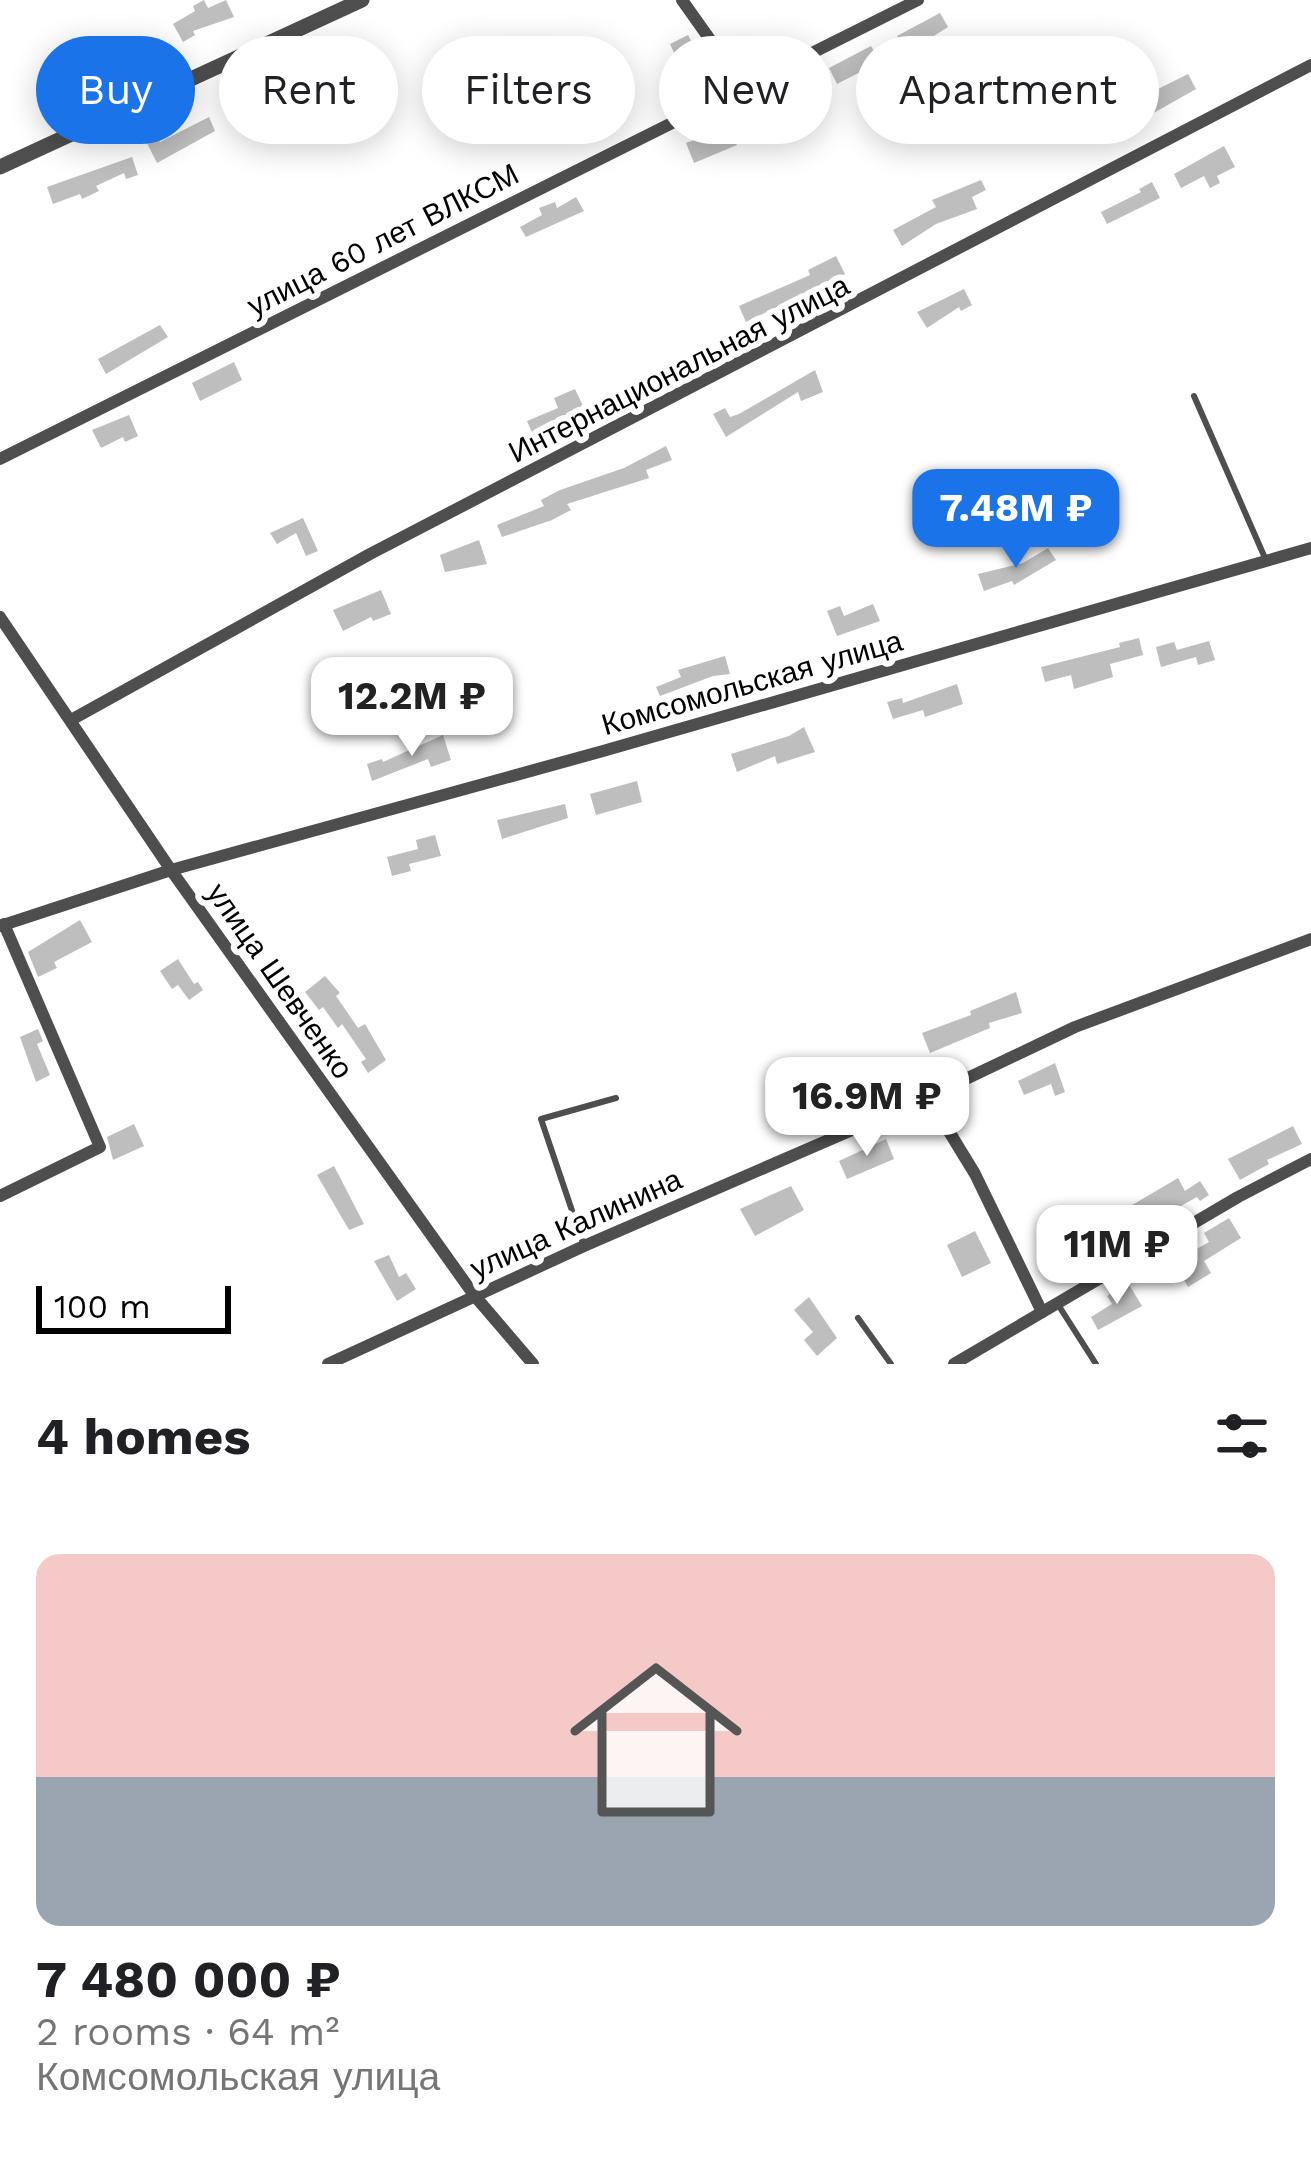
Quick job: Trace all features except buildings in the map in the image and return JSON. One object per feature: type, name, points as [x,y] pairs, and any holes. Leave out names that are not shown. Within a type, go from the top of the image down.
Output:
[{"type":"street","points":[[0,167],[362,0]]},
{"type":"street","points":[[682,0],[707,36]]},
{"type":"street","name":"улица 60 лет ВЛКСМ","points":[[832,42],[918,0]]},
{"type":"street","name":"Интернациональная улица","points":[[71,720],[370,554],[1311,65]]},
{"type":"street","name":"улица 60 лет ВЛКСМ","points":[[0,459],[659,128]]},
{"type":"street","name":"Комсомольская улица","points":[[2,925],[171,870],[1311,548]]},
{"type":"street","name":"улица Шевченко","points":[[0,617],[171,870],[474,1295],[533,1364]]},
{"type":"street","points":[[0,1196],[100,1147],[2,925]]},
{"type":"street","name":"улица Калинина","points":[[328,1364],[1075,1027],[1311,939]]},
{"type":"street","points":[[928,1097],[975,1174],[1042,1312]]},
{"type":"street","points":[[954,1364],[1311,1159]]},
{"type":"lane","points":[[1194,396],[1266,561]]},
{"type":"lane","points":[[584,1246],[542,1119],[616,1098]]},
{"type":"lane","points":[[1058,1303],[1096,1364]]},
{"type":"lane","points":[[858,1318],[891,1364]]}]
